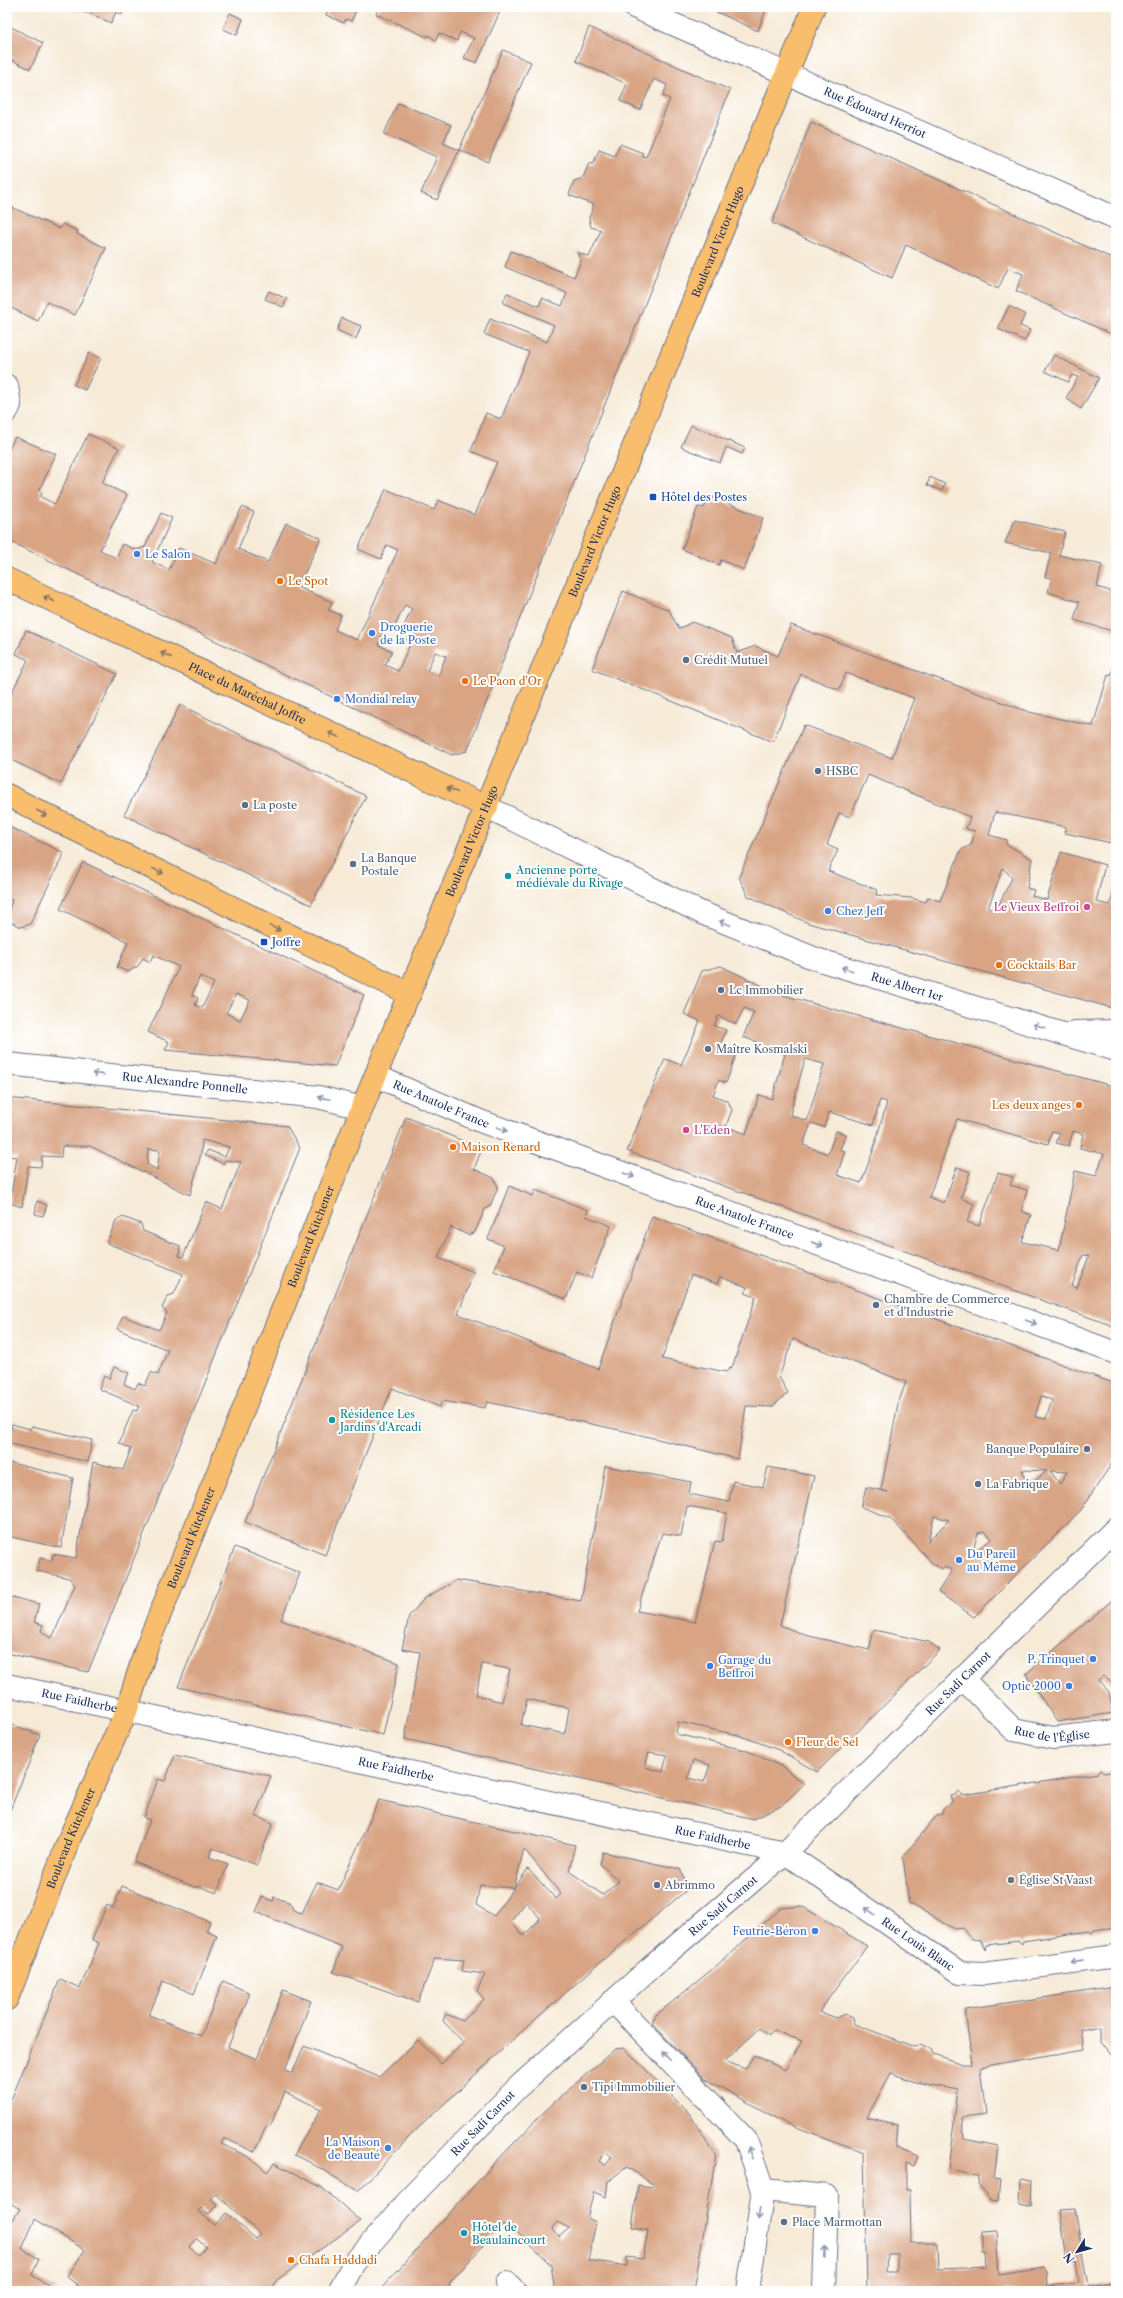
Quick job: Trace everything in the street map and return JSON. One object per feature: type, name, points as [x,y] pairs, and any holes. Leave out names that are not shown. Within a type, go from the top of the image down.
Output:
[{"type":"main road","name":"Boulevard Victor Hugo","points":[[376,1076],[814,7]]},
{"type":"main road","name":"Place du Maréchal Joffre","points":[[7,579],[487,807]]},
{"type":"main road","points":[[7,795],[126,856],[410,994]]},
{"type":"main road","name":"Boulevard Kitchener","points":[[7,1999],[70,1837],[126,1712],[147,1646],[240,1418],[376,1076]]},
{"type":"street","name":"Rue Édouard Herriot","points":[[634,7],[787,76],[1116,218]]},
{"type":"street","points":[[7,386],[10,405],[7,411]]},
{"type":"street","name":"Rue Albert 1er","points":[[487,807],[702,913],[816,960],[1062,1032],[1116,1050]]},
{"type":"street","points":[[1062,1032],[1116,1031]]},
{"type":"street","name":"Rue Alexandre Ponnelle","points":[[7,1064],[318,1097],[362,1108]]},
{"type":"street","name":"Rue Anatole France","points":[[376,1076],[480,1120],[1116,1353]]},
{"type":"street","name":"Rue Sadi Carnot","points":[[339,2291],[354,2263],[408,2200],[517,2088],[613,2001],[785,1852],[1116,1528]]},
{"type":"street","name":"Rue de l'Église","points":[[962,1678],[1014,1730],[1053,1738],[1116,1731]]},
{"type":"street","name":"Rue Faidherbe","points":[[7,1685],[126,1712],[785,1852]]},
{"type":"street","name":"Rue Louis Blanc","points":[[785,1852],[960,1973],[984,1974],[1116,1956]]},
{"type":"street","points":[[613,2001],[746,2140],[762,2190],[748,2291]]},
{"type":"street","points":[[762,2190],[827,2196],[824,2291]]},
{"type":"building","points":[[66,7],[125,7],[121,15],[116,12],[111,23],[77,8],[75,11]]},
{"type":"building","points":[[329,7],[358,7],[351,21],[346,19],[344,23],[326,15]]},
{"type":"building","points":[[379,7],[502,7],[477,63],[464,58],[474,38],[460,32],[457,41],[439,33],[436,40],[428,35],[427,37],[376,14]]},
{"type":"building","points":[[706,7],[767,7],[758,31]]},
{"type":"building","points":[[230,13],[243,19],[237,35],[223,29]]},
{"type":"building","points":[[7,25],[43,43],[30,69],[7,58]]},
{"type":"building","points":[[589,27],[730,90],[467,751],[452,755],[7,540],[7,454],[15,437],[56,454],[39,491],[42,492],[41,497],[55,504],[88,434],[119,448],[102,483],[127,495],[100,550],[116,558],[122,544],[136,550],[145,547],[161,513],[172,518],[152,562],[169,570],[179,548],[216,564],[242,507],[254,512],[238,549],[268,562],[286,523],[321,538],[298,587],[332,602],[328,610],[341,615],[335,630],[357,640],[398,550],[387,545],[381,559],[358,549],[386,489],[434,510],[438,500],[475,515],[497,462],[471,451],[486,413],[501,419],[529,352],[484,334],[490,319],[547,342],[554,325],[503,303],[507,293],[539,306],[542,298],[562,306],[567,293],[505,267],[511,251],[574,277],[581,261],[577,252],[589,257],[601,230],[591,227],[589,218],[594,205],[569,195],[574,181],[583,178],[589,163],[593,164],[599,150],[615,156],[620,144],[643,153],[642,156],[646,157],[670,99],[663,96],[667,85],[654,79],[640,110],[620,101],[627,84],[576,61]],"holes":[[[405,605],[412,609],[399,636],[411,642],[398,671],[385,665],[392,651],[378,645],[388,623],[395,626]],[[435,652],[446,656],[438,676],[427,671]]]},
{"type":"building","points":[[503,50],[531,62],[488,162],[459,150]]},
{"type":"building","points":[[398,103],[451,125],[443,143],[459,150],[437,200],[421,193],[437,157],[384,134]]},
{"type":"building","points":[[811,122],[1116,260],[1116,336],[1016,291],[1023,274],[1008,268],[998,289],[906,245],[892,278],[772,223]]},
{"type":"building","points":[[7,205],[60,229],[62,224],[78,231],[77,234],[106,248],[75,315],[47,302],[38,321],[7,306]]},
{"type":"building","points":[[269,291],[287,299],[283,307],[265,299]]},
{"type":"building","points":[[1009,306],[1025,314],[1020,326],[1030,330],[1025,341],[998,329]]},
{"type":"building","points":[[342,318],[361,326],[356,339],[337,330]]},
{"type":"building","points":[[89,353],[101,358],[85,390],[74,385]]},
{"type":"building","points":[[1054,355],[1099,378],[1081,409],[1066,398],[1078,377],[1072,375],[1068,382],[1045,371]]},
{"type":"building","points":[[691,425],[745,448],[742,454],[726,447],[720,463],[681,447]]},
{"type":"building","points":[[930,477],[945,484],[942,491],[927,485]]},
{"type":"building","points":[[710,496],[763,518],[744,570],[721,560],[719,565],[682,549],[698,507],[704,508]]},
{"type":"building","points":[[1015,520],[1065,532],[1059,555],[1102,565],[1097,587],[1116,593],[1116,632],[1074,620],[1079,602],[1048,592],[1052,578],[1045,577],[1051,553],[1005,543]]},
{"type":"building","points":[[623,591],[669,610],[679,629],[692,622],[732,638],[737,653],[755,646],[778,656],[791,625],[1029,712],[1093,726],[1108,675],[1111,676],[1116,658],[1116,724],[1114,731],[1116,731],[1116,844],[1065,833],[1066,827],[995,812],[989,835],[1007,840],[1006,844],[1032,859],[1027,888],[1034,890],[1032,896],[1047,900],[1061,852],[1105,865],[1096,902],[1110,905],[1116,883],[1116,1009],[808,923],[748,896],[739,877],[804,725],[892,758],[914,698],[846,673],[839,690],[801,674],[773,742],[592,669]],"holes":[[[868,775],[970,817],[966,829],[975,831],[971,845],[961,850],[940,901],[928,897],[926,902],[911,898],[876,895],[877,890],[828,871],[838,850],[827,845],[839,813],[850,817]],[[1003,868],[1012,878],[996,910],[988,908]]]},
{"type":"building","points":[[26,630],[117,674],[61,784],[7,758],[7,702],[28,660],[16,654]]},
{"type":"building","name":"La poste","points":[[180,705],[366,796],[311,905],[124,815]]},
{"type":"building","points":[[7,826],[64,853],[30,924],[21,927],[9,921],[7,916],[12,900],[7,898]]},
{"type":"building","points":[[83,862],[364,995],[335,1066],[165,1050],[169,1042],[148,1032],[179,967],[153,955],[150,962],[143,958],[138,966],[128,972],[117,967],[128,942],[60,909]],"holes":[[[200,976],[214,983],[202,1008],[195,1005],[198,998],[192,995]],[[236,994],[250,1000],[240,1020],[226,1013]]]},
{"type":"building","points":[[721,966],[779,994],[1116,1087],[1116,1327],[627,1151],[665,1059],[681,1065],[700,1021],[684,1014],[702,971]],"holes":[[[744,1008],[754,1012],[743,1037],[757,1042],[755,1045],[785,1054],[772,1099],[759,1095],[746,1134],[726,1126],[732,1110],[728,1101],[713,1095],[719,1080],[726,1083],[736,1055],[719,1048],[726,1030],[714,1026],[718,1016],[736,1024]],[[805,1059],[824,1064],[807,1121],[790,1115]],[[880,1100],[887,1102],[873,1151],[861,1183],[837,1175],[845,1151],[840,1150],[846,1134],[836,1131],[828,1154],[803,1145],[811,1123],[824,1127],[829,1112],[873,1125]],[[957,1119],[1048,1144],[1052,1131],[1060,1133],[1056,1143],[1069,1146],[1073,1131],[1083,1134],[1080,1148],[1104,1154],[1096,1176],[1075,1171],[1059,1250],[1022,1242],[1031,1215],[1021,1211],[1027,1190],[1010,1185],[1013,1177],[998,1173],[979,1226],[967,1222],[974,1204],[961,1198],[970,1172],[957,1167],[944,1203],[929,1197]],[[1083,1255],[1089,1256],[1077,1288],[1072,1286]]]},
{"type":"building","points":[[7,1098],[287,1126],[300,1148],[88,1672],[7,1653],[7,1596],[39,1604],[34,1622],[43,1625],[41,1631],[50,1638],[53,1636],[75,1585],[69,1578],[37,1571],[40,1558],[52,1561],[53,1554],[76,1558],[93,1462],[123,1470],[131,1449],[119,1443],[133,1410],[137,1411],[139,1406],[99,1389],[104,1376],[109,1379],[114,1367],[129,1373],[124,1384],[135,1389],[138,1383],[145,1386],[151,1372],[158,1375],[168,1350],[117,1329],[123,1316],[159,1330],[167,1313],[162,1308],[168,1296],[174,1294],[183,1274],[107,1243],[116,1220],[123,1217],[141,1224],[143,1231],[180,1246],[179,1256],[183,1257],[206,1202],[222,1209],[241,1162],[225,1160],[223,1164],[205,1155],[208,1150],[225,1157],[229,1147],[202,1140],[201,1154],[190,1195],[90,1146],[62,1146],[61,1157],[42,1156],[41,1167],[28,1166],[22,1207],[10,1203],[17,1157],[7,1156]],"holes":[[[148,1149],[160,1150],[157,1170],[147,1164]]]},
{"type":"building","points":[[406,1117],[482,1149],[474,1169],[494,1178],[498,1187],[490,1206],[485,1209],[475,1232],[468,1235],[451,1227],[438,1258],[474,1272],[458,1314],[598,1369],[652,1216],[1116,1384],[1116,1457],[1081,1510],[974,1617],[938,1592],[952,1570],[944,1567],[942,1569],[933,1564],[890,1518],[861,1507],[866,1487],[888,1492],[881,1490],[898,1404],[906,1382],[793,1339],[779,1377],[788,1393],[772,1407],[746,1406],[738,1459],[629,1432],[487,1402],[485,1408],[442,1401],[440,1407],[392,1388],[325,1555],[245,1522]],"holes":[[[691,1275],[717,1284],[720,1277],[747,1287],[745,1293],[756,1297],[733,1365],[726,1372],[662,1359]],[[1041,1396],[1052,1400],[1046,1419],[1035,1417]],[[1022,1470],[1047,1471],[1029,1486]],[[1050,1471],[1067,1472],[1068,1471],[1060,1484]],[[934,1516],[949,1520],[928,1541]],[[985,1531],[992,1539],[972,1553],[978,1533]]]},
{"type":"building","points":[[509,1186],[533,1196],[535,1190],[588,1210],[586,1216],[611,1226],[591,1278],[577,1272],[566,1299],[494,1271],[504,1246],[488,1239]]},
{"type":"building","points":[[37,1201],[47,1205],[43,1216],[35,1214]]},
{"type":"building","points":[[12,1424],[30,1429],[32,1426],[92,1440],[88,1462],[7,1443]]},
{"type":"building","points":[[7,1462],[73,1478],[61,1548],[7,1536]]},
{"type":"building","points":[[605,1466],[691,1482],[689,1494],[729,1502],[733,1481],[763,1487],[768,1467],[814,1476],[780,1625],[805,1635],[869,1650],[874,1630],[929,1642],[940,1650],[817,1772],[779,1750],[738,1735],[678,1722],[676,1734],[745,1750],[783,1767],[804,1784],[781,1806],[754,1819],[405,1739],[420,1652],[402,1649],[409,1616],[425,1598],[457,1580],[581,1601]],"holes":[[[687,1506],[727,1513],[722,1542],[715,1541],[695,1622],[637,1611],[662,1533],[681,1536]],[[482,1664],[510,1669],[502,1702],[476,1695]],[[527,1699],[569,1708],[565,1734],[521,1725]],[[649,1752],[667,1755],[663,1772],[645,1767]],[[693,1760],[710,1765],[704,1782],[688,1778]]]},
{"type":"building","points":[[235,1547],[300,1573],[281,1620],[399,1663],[383,1735],[178,1687]]},
{"type":"building","name":"Optic 2000","points":[[1116,1597],[1116,1686],[1103,1676],[1098,1680],[1109,1692],[1113,1713],[1057,1722],[1026,1674]]},
{"type":"building","points":[[7,1723],[40,1735],[7,1818]]},
{"type":"building","points":[[175,1755],[271,1776],[255,1816],[273,1823],[257,1865],[213,1848],[209,1857],[228,1864],[217,1893],[198,1886],[197,1888],[134,1862],[150,1820],[144,1818],[158,1779],[165,1781]]},
{"type":"building","name":"Église St Vaast","points":[[1100,1770],[1104,1773],[1116,1771],[1116,1927],[1094,1930],[1092,1933],[1089,1931],[1023,1941],[1022,1944],[1019,1941],[986,1945],[985,1950],[981,1940],[972,1939],[962,1928],[955,1929],[909,1903],[903,1857],[937,1815],[942,1814],[943,1809],[952,1802],[950,1796],[955,1795],[958,1791],[963,1795],[1098,1773]]},
{"type":"building","points":[[379,1800],[575,1845],[569,1871],[603,1895],[619,1881],[600,1864],[603,1852],[680,1869],[688,1889],[612,1952],[521,2032],[413,2133],[358,2191],[311,2163],[294,2155],[321,2109],[285,2092],[270,2126],[267,2125],[254,2152],[224,2138],[221,2144],[249,2157],[267,2172],[274,2163],[321,2187],[361,2221],[278,2279],[268,2291],[74,2291],[77,2285],[67,2277],[85,2250],[35,2219],[22,2249],[39,2259],[32,2275],[58,2291],[7,2291],[7,2221],[11,2223],[20,2209],[7,2201],[7,2110],[60,1979],[80,1988],[99,1943],[92,1940],[107,1905],[113,1908],[122,1886],[210,1922],[206,1931],[217,1936],[194,1994],[163,1981],[149,2015],[201,2036],[223,1981],[250,1993],[228,2047],[257,2059],[283,1990],[311,2001],[285,2070],[292,2073],[304,2046],[379,2077],[418,2040],[441,2064],[464,2043],[443,2021],[446,2014],[463,2021],[484,1999],[477,1991],[485,1974],[462,1971],[464,1960],[435,1958],[418,2002],[333,1972],[342,1947],[256,1912],[262,1897],[273,1901],[274,1897],[291,1903],[293,1910],[302,1913],[317,1882],[338,1890]],"holes":[[[524,1849],[561,1894],[556,1899],[528,1869],[514,1888]],[[480,1885],[514,1888],[494,1916],[476,1905]],[[526,1902],[540,1918],[524,1936],[511,1921]],[[216,2194],[260,2234],[256,2239],[226,2213],[215,2225],[198,2211],[201,2208],[208,2215],[218,2205],[211,2199]],[[197,2239],[206,2247],[199,2255],[189,2247]]]},
{"type":"building","points":[[802,1906],[867,1946],[819,2012],[837,2018],[844,2014],[853,2018],[854,2024],[915,2047],[920,2044],[931,2049],[933,2054],[962,2064],[972,2064],[965,2009],[1116,1987],[1116,2055],[1113,2055],[1102,2041],[1102,2026],[1081,2030],[1084,2049],[980,2067],[986,2115],[962,2118],[964,2139],[998,2146],[994,2178],[1000,2179],[998,2201],[991,2200],[978,2185],[979,2175],[948,2169],[958,2090],[915,2082],[891,2073],[867,2117],[898,2125],[896,2148],[918,2157],[914,2166],[906,2163],[906,2189],[910,2189],[911,2243],[938,2243],[939,2269],[986,2267],[985,2253],[982,2253],[982,2233],[996,2232],[999,2275],[1043,2268],[1047,2272],[1048,2286],[1079,2283],[1076,2259],[1066,2260],[1059,2210],[1075,2209],[1088,2287],[1116,2283],[1116,2291],[867,2291],[864,2152],[785,2123],[704,2078],[652,2023],[655,2016],[715,1967],[781,1908]],"holes":[[[760,2028],[769,2036],[773,2030],[802,2041],[785,2070],[754,2055],[745,2069],[725,2061]],[[887,2254],[897,2254],[897,2272],[886,2272]]]},
{"type":"building","points":[[624,2048],[689,2113],[716,2155],[694,2291],[555,2291],[551,2265],[510,2225],[502,2225],[450,2282],[449,2287],[454,2291],[379,2291],[490,2168],[548,2108],[615,2049]],"holes":[[[605,2151],[612,2157],[605,2166],[599,2161]],[[627,2167],[654,2185],[653,2187],[638,2185],[632,2227],[648,2230],[643,2259],[627,2257],[627,2266],[588,2260],[596,2222],[587,2218],[594,2192],[606,2197],[608,2181]],[[557,2222],[569,2228],[559,2237],[552,2228]]]},
{"type":"building","points":[[1021,2181],[1033,2183],[1032,2206],[1020,2203]]},
{"type":"place","name":"Hôtel des Postes","points":[[653,497]]},
{"type":"place","name":"Le Salon","points":[[137,554]]},
{"type":"place","name":"Le Spot","points":[[280,581]]},
{"type":"place","name":"Droguerie de la Poste","points":[[372,633]]},
{"type":"place","name":"Crédit Mutuel","points":[[686,660]]},
{"type":"place","name":"Le Paon d'Or","points":[[465,681]]},
{"type":"place","name":"Mondial relay","points":[[337,699]]},
{"type":"place","name":"HSBC","points":[[818,771]]},
{"type":"place","name":"La poste","points":[[245,805]]},
{"type":"place","name":"La Banque Postale","points":[[353,864]]},
{"type":"place","name":"Ancienne porte médiévale du Rivage","points":[[508,876]]},
{"type":"place","name":"Le Vieux Beffroi","points":[[1087,907]]},
{"type":"place","name":"Chez Jeff","points":[[828,911]]},
{"type":"place","name":"Joffre","points":[[264,942]]},
{"type":"place","name":"Cocktails Bar","points":[[999,965]]},
{"type":"place","name":"Lc Immobilier","points":[[721,990]]},
{"type":"place","name":"Maître Kosmalski","points":[[708,1049]]},
{"type":"place","name":"Les deux anges","points":[[1079,1105]]},
{"type":"place","name":"L'Eden","points":[[686,1130]]},
{"type":"place","name":"Maison Renard","points":[[453,1147]]},
{"type":"place","name":"Chambre de Commerce et d'Industrie","points":[[876,1305]]},
{"type":"place","name":"Résidence Les Jardins d'Arcadi","points":[[332,1420]]},
{"type":"place","name":"Banque Populaire","points":[[1087,1449]]},
{"type":"place","name":"La Fabrique","points":[[978,1484]]},
{"type":"place","name":"Du Pareil au Même","points":[[959,1560]]},
{"type":"place","name":"P. Trinquet","points":[[1093,1659]]},
{"type":"place","name":"Garage du Beffroi","points":[[710,1666]]},
{"type":"place","name":"Optic 2000","points":[[1069,1686]]},
{"type":"place","name":"Fleur de Sel","points":[[788,1742]]},
{"type":"place","name":"Église St Vaast","points":[[1011,1880]]},
{"type":"place","name":"Abrimmo","points":[[657,1885]]},
{"type":"place","name":"Feutrie-Béron","points":[[815,1931]]},
{"type":"place","name":"Tipi Immobilier","points":[[584,2087]]},
{"type":"place","name":"La Maison de Beauté","points":[[388,2148]]},
{"type":"place","name":"Place Marmottan","points":[[784,2222]]},
{"type":"place","name":"Hôtel de Beaulaincourt","points":[[464,2233]]},
{"type":"place","name":"Chafa Haddadi","points":[[291,2260]]}]
